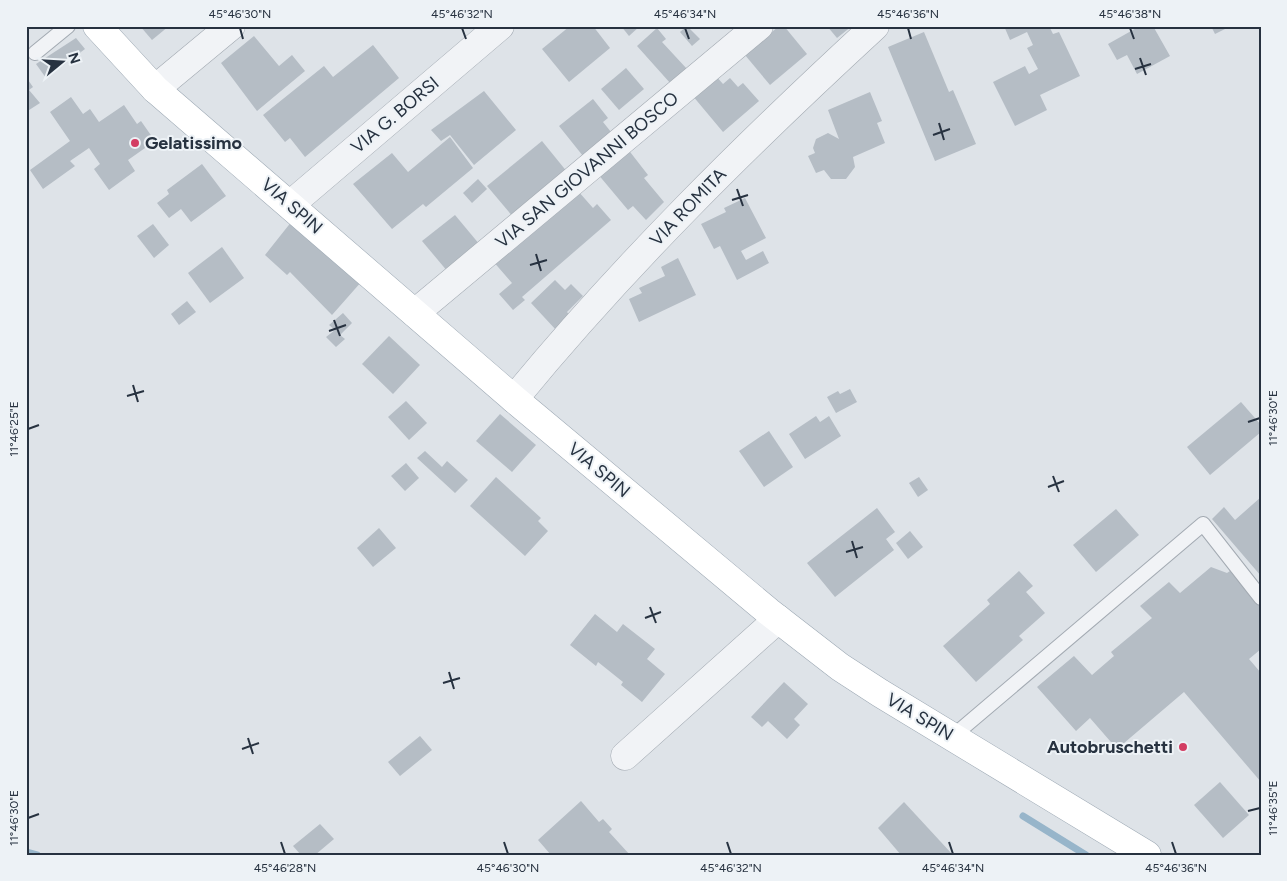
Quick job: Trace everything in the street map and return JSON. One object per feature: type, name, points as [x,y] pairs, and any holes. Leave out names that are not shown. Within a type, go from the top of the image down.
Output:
[{"type":"main road","name":"VIA SPIN","points":[[97,26],[155,89],[291,204],[514,399],[778,619],[848,672],[1147,855]]},
{"type":"street","points":[[155,89],[231,26]]},
{"type":"street","name":"VIA G. BORSI","points":[[291,204],[500,26]]},
{"type":"street","name":"VIA SAN GIOVANNI BOSCO","points":[[415,314],[759,26]]},
{"type":"street","name":"VIA ROMITA","points":[[514,399],[649,247],[807,89],[875,26]]},
{"type":"street","points":[[625,756],[778,619]]},
{"type":"lane","points":[[35,54],[68,26]]},
{"type":"lane","points":[[952,737],[1203,524],[1261,598]]},
{"type":"building","points":[[140,26],[169,26],[152,40]]},
{"type":"building","points":[[570,26],[593,26],[610,48],[569,82],[542,49]]},
{"type":"building","points":[[621,26],[640,26],[629,36]]},
{"type":"building","points":[[687,26],[700,39],[692,46],[680,32]]},
{"type":"building","points":[[779,26],[784,26],[807,54],[770,85],[745,55]]},
{"type":"building","points":[[827,26],[852,26],[837,38]]},
{"type":"building","points":[[1004,26],[1049,26],[1053,34],[1059,32],[1080,76],[1040,95],[1047,110],[1015,126],[993,82],[1025,66],[1029,74],[1038,69],[1027,48],[1033,45],[1027,32],[1010,40]]},
{"type":"building","points":[[1140,26],[1153,26],[1170,56],[1137,74],[1127,55],[1117,60],[1108,44]]},
{"type":"building","points":[[1211,26],[1231,26],[1215,34]]},
{"type":"building","points":[[657,28],[666,39],[662,42],[687,69],[671,84],[637,46]]},
{"type":"building","points":[[924,32],[949,92],[953,90],[976,144],[935,161],[888,47]]},
{"type":"building","points":[[254,36],[279,66],[292,55],[305,71],[257,111],[221,63]]},
{"type":"building","points":[[76,38],[85,49],[46,78],[36,64]]},
{"type":"building","points":[[373,45],[399,78],[305,157],[290,138],[285,142],[263,115],[324,66],[333,77]]},
{"type":"building","points":[[626,68],[644,89],[619,110],[601,89]]},
{"type":"building","points":[[715,75],[723,84],[730,78],[738,87],[743,83],[759,101],[723,132],[692,95]]},
{"type":"building","points":[[26,77],[33,87],[29,90],[40,103],[26,112]]},
{"type":"building","points":[[484,91],[516,130],[474,165],[450,135],[441,141],[431,130]]},
{"type":"building","points":[[870,92],[882,121],[877,123],[885,143],[853,157],[855,167],[846,179],[831,179],[824,170],[816,173],[808,156],[815,153],[813,148],[816,139],[828,133],[839,139],[828,110]]},
{"type":"building","points":[[71,97],[83,114],[90,109],[99,122],[124,105],[137,124],[141,121],[155,141],[128,160],[135,171],[109,190],[94,169],[100,164],[89,148],[70,161],[75,166],[43,189],[30,170],[70,141],[50,112]]},
{"type":"building","points":[[593,99],[608,118],[603,122],[611,132],[583,156],[559,126]]},
{"type":"building","points":[[450,137],[473,168],[426,207],[423,204],[392,229],[353,184],[392,153],[408,172]]},
{"type":"building","points":[[542,141],[568,173],[514,218],[487,186]]},
{"type":"building","points":[[627,148],[648,175],[644,178],[664,202],[646,220],[633,206],[628,210],[597,173]]},
{"type":"building","points":[[202,164],[226,196],[191,222],[181,209],[169,218],[157,203],[169,194],[167,190]]},
{"type":"building","points":[[478,179],[487,189],[472,203],[463,193]]},
{"type":"building","points":[[578,191],[593,208],[597,204],[611,220],[522,297],[525,300],[513,310],[499,294],[512,283],[492,260]]},
{"type":"building","points":[[745,198],[766,238],[741,251],[746,260],[763,251],[769,263],[737,280],[720,246],[714,249],[701,224],[726,212],[724,208]]},
{"type":"building","points":[[455,215],[480,245],[448,272],[422,241]]},
{"type":"building","points":[[292,221],[362,281],[332,315],[290,272],[287,275],[265,255]]},
{"type":"building","points":[[153,224],[169,245],[154,258],[137,236]]},
{"type":"building","points":[[222,247],[244,278],[210,303],[188,273]]},
{"type":"building","points":[[678,258],[696,295],[639,322],[629,299],[642,293],[639,288],[665,276],[661,267]]},
{"type":"building","points":[[555,280],[565,290],[571,284],[583,296],[567,312],[572,318],[557,331],[531,303]]},
{"type":"building","points":[[187,301],[196,312],[179,325],[171,314]]},
{"type":"building","points":[[343,313],[352,323],[340,335],[345,339],[336,347],[326,337],[335,330],[329,325]]},
{"type":"building","points":[[389,336],[420,365],[393,394],[362,364]]},
{"type":"building","points":[[850,389],[857,402],[836,413],[827,397],[838,391],[840,394]]},
{"type":"building","points":[[406,401],[427,423],[409,440],[388,417]]},
{"type":"building","points":[[1241,402],[1261,425],[1261,432],[1210,475],[1187,447]]},
{"type":"building","points":[[500,414],[536,445],[512,472],[476,441]]},
{"type":"building","points":[[816,416],[820,422],[829,416],[841,436],[805,459],[789,434]]},
{"type":"building","points":[[769,431],[793,467],[764,487],[739,451]]},
{"type":"building","points":[[425,451],[442,467],[447,461],[468,480],[455,493],[417,458]]},
{"type":"building","points":[[406,463],[419,478],[405,491],[391,476]]},
{"type":"building","points":[[496,477],[541,518],[538,521],[548,531],[525,556],[470,506]]},
{"type":"building","points":[[919,477],[928,490],[918,497],[909,483]]},
{"type":"building","points":[[1261,497],[1261,576],[1212,519],[1224,507],[1235,520]]},
{"type":"building","points":[[877,508],[895,532],[886,539],[894,550],[835,597],[807,563]]},
{"type":"building","points":[[1116,509],[1139,535],[1096,572],[1073,545]]},
{"type":"building","points":[[379,528],[396,548],[373,567],[357,548]]},
{"type":"building","points":[[910,531],[923,547],[908,559],[896,543]]},
{"type":"building","points":[[1211,567],[1227,573],[1230,571],[1261,607],[1261,649],[1249,659],[1261,673],[1261,782],[1184,692],[1117,749],[1090,718],[1076,731],[1037,687],[1074,656],[1092,675],[1114,656],[1111,652],[1152,618],[1140,606],[1169,582],[1180,593]]},
{"type":"building","points":[[1019,571],[1033,586],[1026,592],[1045,613],[1019,636],[1023,640],[976,682],[943,646],[990,604],[987,600]]},
{"type":"building","points":[[595,614],[617,632],[623,624],[655,649],[647,659],[665,674],[642,702],[621,685],[623,682],[598,662],[596,666],[570,645]]},
{"type":"building","points":[[784,682],[808,704],[794,719],[800,725],[787,739],[768,721],[762,727],[751,717]]},
{"type":"building","points":[[420,736],[432,750],[400,776],[388,762]]},
{"type":"building","points":[[1220,782],[1249,815],[1223,838],[1194,805]]},
{"type":"building","points":[[581,801],[599,822],[603,819],[612,829],[609,832],[630,855],[551,855],[538,840]]},
{"type":"building","points":[[904,802],[952,854],[901,855],[878,828]]},
{"type":"building","points":[[320,824],[334,839],[315,855],[301,855],[293,846]]},
{"type":"waterway","points":[[1023,816],[1086,855]]},
{"type":"waterway","points":[[26,852],[37,855]]},
{"type":"place","name":"Gelatissimo","points":[[135,143]]},
{"type":"place","name":"Autobruschetti","points":[[1183,747]]}]
